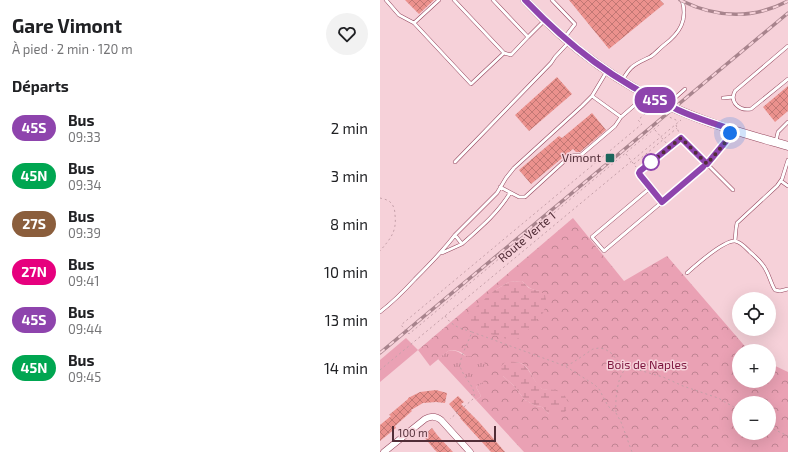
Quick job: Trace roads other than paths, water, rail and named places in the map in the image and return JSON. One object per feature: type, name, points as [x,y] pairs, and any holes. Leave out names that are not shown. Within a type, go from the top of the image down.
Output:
[{"type":"street","points":[[524,0],[566,40],[587,57],[622,81],[689,115],[788,146]]},
{"type":"street","points":[[384,452],[425,419],[433,416],[441,420],[470,452]]},
{"type":"lane","points":[[392,0],[387,2],[399,15],[414,23],[471,84],[504,53]]},
{"type":"lane","points":[[414,23],[439,0]]},
{"type":"lane","points":[[454,0],[504,53],[511,55],[545,20]]},
{"type":"lane","points":[[455,162],[551,63],[576,24],[552,0]]},
{"type":"lane","points":[[622,81],[631,67],[653,55],[677,33],[684,18],[682,0]]},
{"type":"lane","points":[[496,1],[528,37]]},
{"type":"lane","points":[[788,46],[735,91],[733,97],[734,102],[739,107],[747,110],[751,109],[788,79]]},
{"type":"lane","points":[[380,312],[394,301],[440,253],[455,235],[493,198],[514,168],[592,96],[607,71]]},
{"type":"lane","points":[[667,105],[685,89]]},
{"type":"lane","points":[[500,188],[519,197],[525,197],[571,156],[581,155],[615,126],[636,104],[644,93]]},
{"type":"lane","points":[[592,96],[621,118]]},
{"type":"lane","points":[[723,98],[733,97]]},
{"type":"lane","points":[[775,142],[778,132],[788,122]]},
{"type":"lane","points":[[650,188],[592,237],[605,253],[707,164],[727,140],[731,129]]},
{"type":"lane","points":[[662,202],[640,175],[640,172],[681,138],[734,190]]},
{"type":"lane","points":[[735,241],[736,229],[739,221],[777,186],[781,181],[788,160]]},
{"type":"lane","points":[[781,181],[788,186]]},
{"type":"lane","points":[[440,253],[462,244],[496,212],[510,193]]},
{"type":"lane","points":[[455,235],[462,244]]},
{"type":"lane","points":[[687,273],[723,244],[735,241],[744,247],[763,266],[767,271],[775,290],[780,291],[788,289]]},
{"type":"railway","points":[[680,0],[707,10],[734,14],[748,14],[761,11],[788,1]]},
{"type":"railway","points":[[380,353],[788,13]]},
{"type":"place","name":"Vimont","points":[[610,158]]},
{"type":"park label","name":"Bois de Naples","points":[[647,365]]}]
